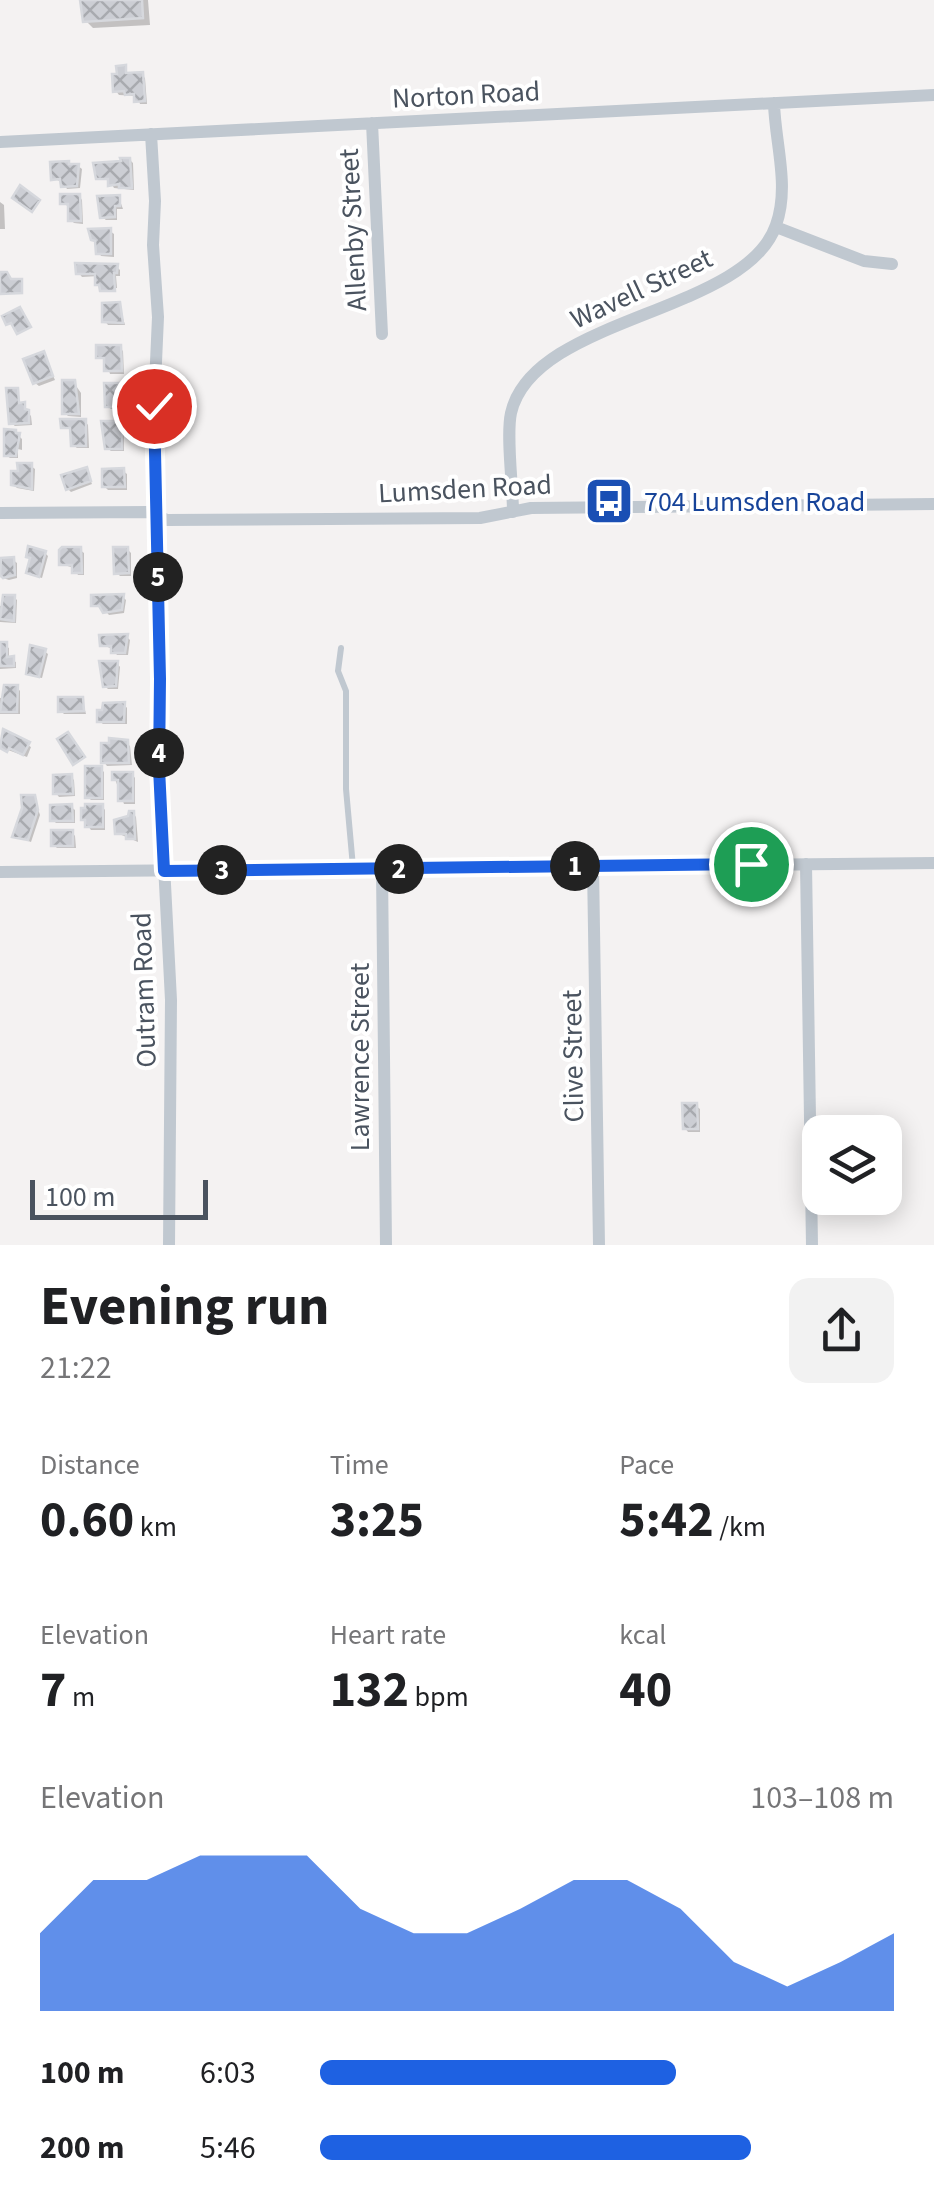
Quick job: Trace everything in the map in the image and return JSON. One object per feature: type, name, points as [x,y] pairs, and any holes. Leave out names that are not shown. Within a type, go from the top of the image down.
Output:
[{"type":"street","name":"Norton Road","points":[[0,142],[934,95]]},
{"type":"street","points":[[774,103],[782,187],[776,227],[864,262],[892,264]]},
{"type":"street","name":"Allenby Street","points":[[372,124],[382,334]]},
{"type":"street","name":"Outram Road","points":[[152,134],[152,245],[158,316],[154,406],[159,768],[171,1000],[169,1245]]},
{"type":"street","name":"Wavell Street","points":[[513,512],[511,413],[532,378],[553,356],[744,268],[776,227]]},
{"type":"street","name":"Lumsden Road","points":[[0,512],[148,512],[167,520],[480,518],[531,508],[934,504]]},
{"type":"street","points":[[0,872],[934,863]]},
{"type":"street","points":[[806,864],[812,1245]]},
{"type":"street","name":"Clive Street","points":[[594,866],[600,1245]]},
{"type":"street","name":"Lawrence Street","points":[[382,869],[386,1245]]},
{"type":"lane","points":[[341,648],[338,671],[346,690],[346,789],[353,869]]},
{"type":"building","points":[[80,0],[142,0],[143,18],[83,22]]},
{"type":"building","points":[[126,65],[126,73],[143,72],[145,101],[134,102],[134,94],[125,95],[124,91],[113,92],[112,74],[117,74],[116,66]]},
{"type":"building","points":[[120,158],[130,158],[132,188],[108,186],[108,179],[96,179],[93,163],[121,161]]},
{"type":"building","points":[[50,162],[79,164],[77,186],[61,187],[60,179],[51,180]]},
{"type":"building","points":[[20,185],[40,200],[32,212],[12,198]]},
{"type":"building","points":[[60,194],[80,194],[81,221],[68,221],[68,204],[60,204]]},
{"type":"building","points":[[120,195],[115,217],[100,218],[97,196]]},
{"type":"building","points":[[111,228],[111,254],[96,254],[95,241],[88,229]]},
{"type":"building","points":[[75,263],[118,264],[115,291],[100,291],[99,285],[95,285],[95,274],[76,274]]},
{"type":"building","points":[[0,272],[7,272],[11,279],[22,279],[22,293],[0,294]]},
{"type":"building","points":[[120,302],[123,323],[102,322],[102,303]]},
{"type":"building","points":[[20,307],[31,327],[17,334],[2,316]]},
{"type":"building","points":[[96,345],[121,345],[122,371],[104,371],[104,358],[96,358]]},
{"type":"building","points":[[44,351],[53,376],[33,384],[23,359]]},
{"type":"building","points":[[62,380],[75,380],[79,414],[62,414]]},
{"type":"building","points":[[104,383],[125,383],[121,407],[105,407]]},
{"type":"building","points":[[6,388],[18,388],[19,403],[25,402],[25,409],[29,410],[29,423],[9,424]]},
{"type":"building","points":[[60,419],[86,419],[86,446],[71,446],[70,428],[61,428]]},
{"type":"building","points":[[101,421],[127,421],[128,431],[122,431],[122,449],[105,449]]},
{"type":"building","points":[[4,429],[20,433],[16,456],[4,456]]},
{"type":"building","points":[[17,463],[32,463],[32,489],[11,485],[11,471],[18,471]]},
{"type":"building","points":[[87,467],[91,481],[66,490],[61,475]]},
{"type":"building","points":[[124,468],[125,487],[102,487],[102,469]]},
{"type":"building","points":[[28,546],[46,551],[39,577],[26,573]]},
{"type":"building","points":[[62,547],[81,547],[82,573],[72,573],[72,565],[59,565]]},
{"type":"building","points":[[113,547],[128,547],[129,573],[114,574]]},
{"type":"building","points":[[14,557],[15,575],[3,578],[1,558]]},
{"type":"building","points":[[124,594],[122,610],[103,613],[99,606],[91,606],[91,595]]},
{"type":"building","points":[[3,595],[15,595],[14,621],[0,619]]},
{"type":"building","points":[[128,634],[125,653],[111,653],[111,646],[100,646],[99,635]]},
{"type":"building","points":[[0,642],[7,642],[7,657],[14,656],[14,666],[0,666]]},
{"type":"building","points":[[30,645],[46,649],[39,677],[26,674]]},
{"type":"building","points":[[99,661],[118,661],[116,686],[103,687]]},
{"type":"building","points":[[4,685],[18,685],[17,712],[0,712]]},
{"type":"building","points":[[58,697],[83,697],[84,711],[58,712]]},
{"type":"building","points":[[125,702],[124,722],[97,722],[97,710],[102,710],[103,703]]},
{"type":"building","points":[[3,729],[30,742],[23,755],[0,748]]},
{"type":"building","points":[[68,732],[85,757],[73,765],[57,739]]},
{"type":"building","points":[[109,738],[128,740],[129,763],[101,763],[101,743],[109,743]]},
{"type":"building","points":[[85,766],[102,766],[102,798],[85,798]]},
{"type":"building","points":[[112,772],[133,772],[133,801],[118,801],[118,780],[112,780]]},
{"type":"building","points":[[72,774],[73,794],[53,794],[53,775]]},
{"type":"building","points":[[21,795],[35,795],[38,810],[28,840],[12,837],[22,808]]},
{"type":"building","points":[[72,804],[73,821],[50,821],[50,805]]},
{"type":"building","points":[[85,804],[103,804],[103,827],[85,827],[81,808]]},
{"type":"building","points":[[129,811],[134,811],[135,839],[115,834],[114,820],[128,816]]},
{"type":"building","points":[[51,830],[73,830],[73,846],[51,846]]},
{"type":"building","points":[[682,1103],[697,1103],[698,1129],[683,1129]]},
{"type":"place","name":"704 Lumsden Road","points":[[609,501]]},
{"type":"route","points":[[154,406],[164,871],[751,864]]}]
